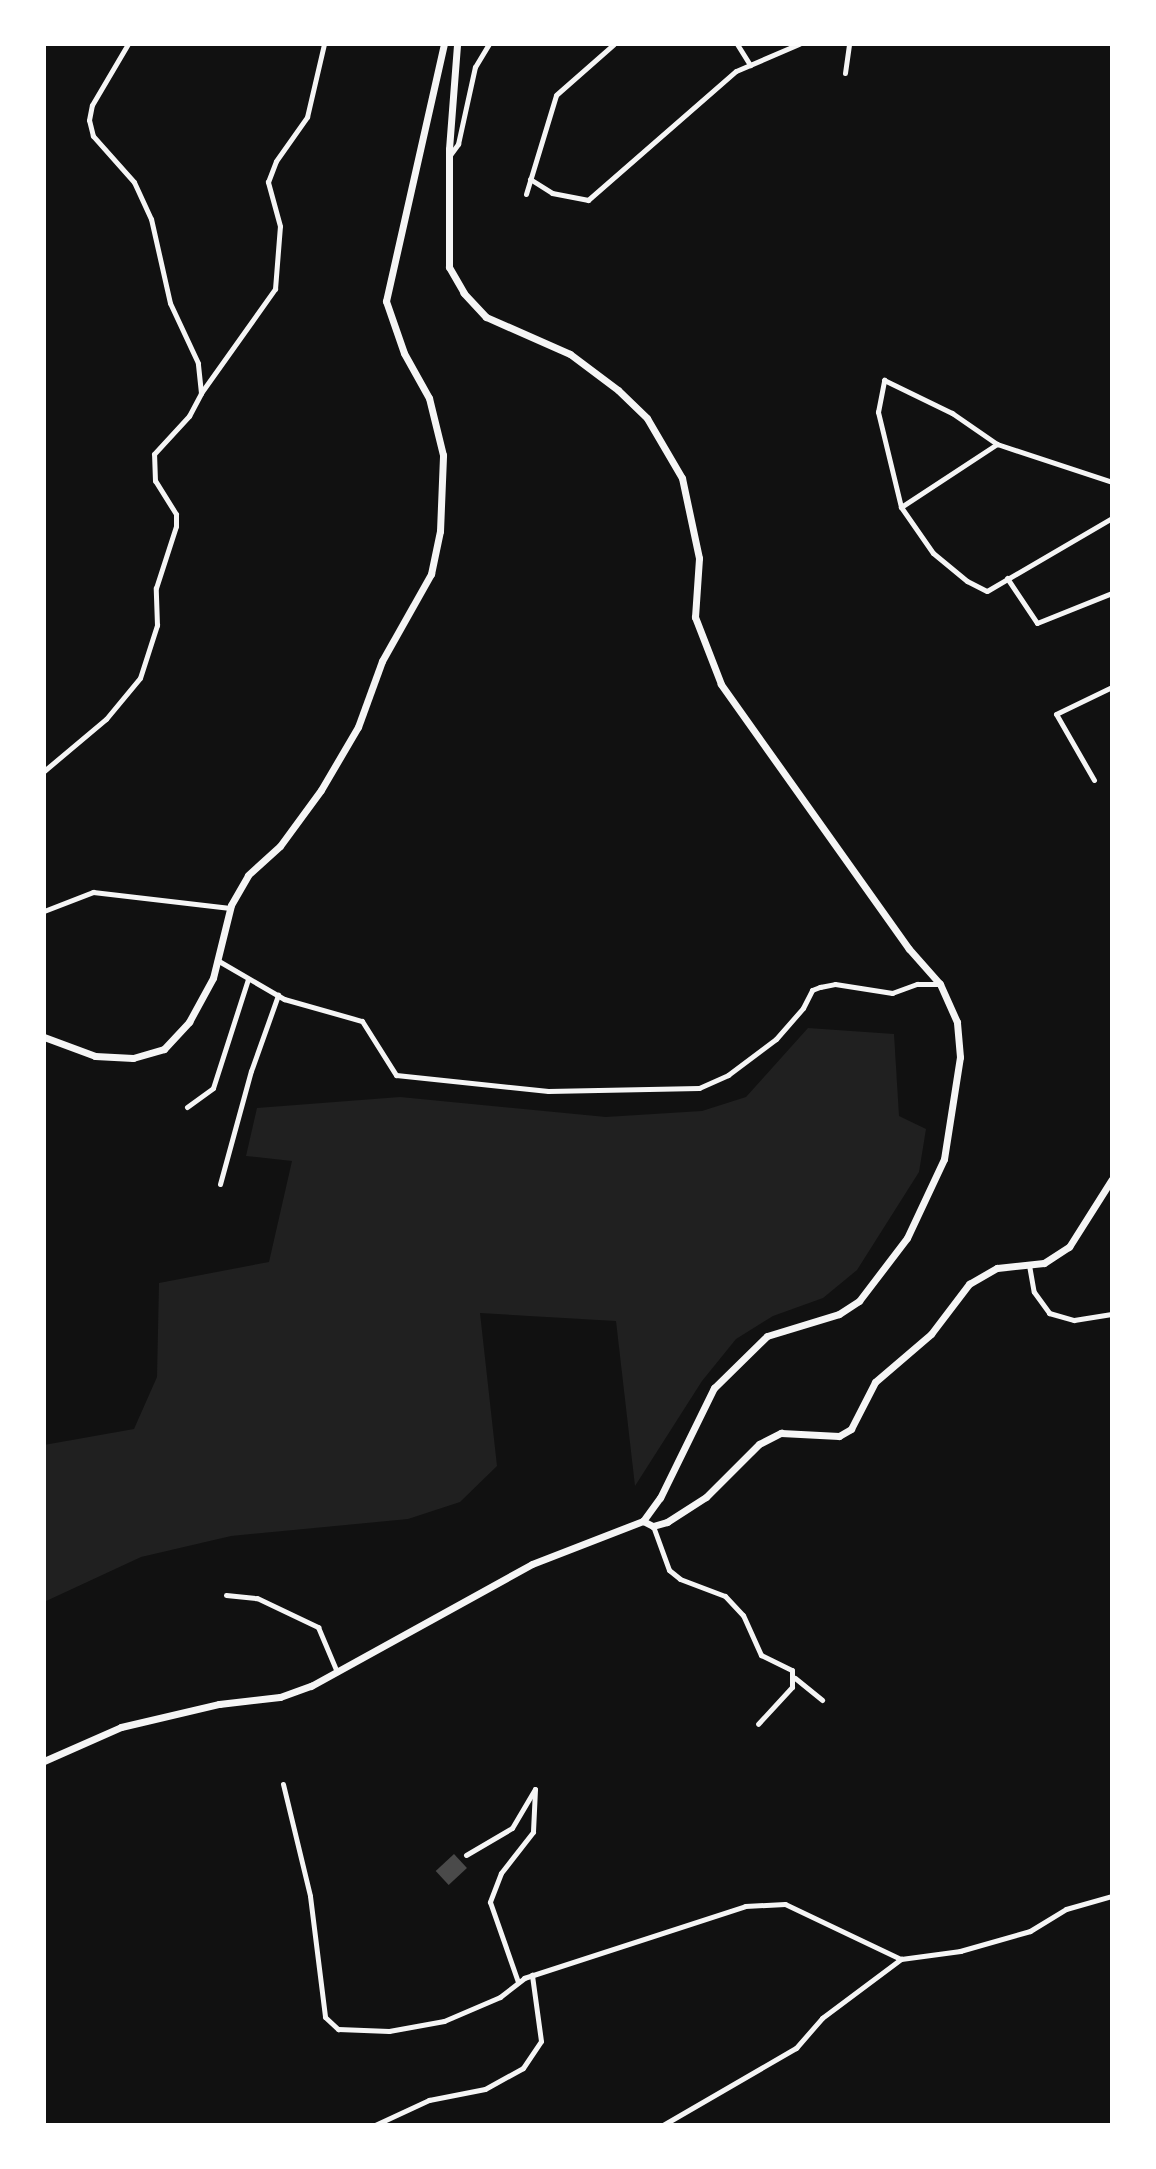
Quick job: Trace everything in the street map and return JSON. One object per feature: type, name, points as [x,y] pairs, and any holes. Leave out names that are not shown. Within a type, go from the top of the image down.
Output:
[{"type":"street","points":[[128,44],[92,106],[89,120],[93,136],[134,183],[145,203],[170,303],[198,363],[201,393]]},
{"type":"street","points":[[44,771],[106,719],[140,678],[157,625],[156,588],[176,526],[176,514],[155,481],[154,454],[189,416],[201,393],[275,289],[280,275],[279,226],[267,188],[276,162],[307,117],[324,44]]},
{"type":"street","points":[[44,1037],[95,1056],[133,1058],[164,1049],[189,1022],[213,978],[230,908],[248,875],[280,846],[321,790],[358,727],[382,661],[431,575],[440,531],[441,446],[429,398],[404,353],[386,301],[444,44]]},
{"type":"street","points":[[44,1761],[121,1727],[219,1704],[280,1697],[337,1672],[533,1564],[643,1521],[660,1498],[714,1388],[732,1366],[767,1336],[839,1314],[859,1301],[907,1238],[935,1184],[955,1110],[960,1057],[957,1023],[940,984],[909,949],[721,684],[695,617],[699,558],[682,478],[647,418],[570,354],[486,317],[456,280],[447,248],[448,158],[457,44]]},
{"type":"street","points":[[448,158],[458,144],[475,67],[489,44]]},
{"type":"street","points":[[526,194],[556,95],[614,44]]},
{"type":"street","points":[[737,44],[750,65]]},
{"type":"street","points":[[530,180],[552,193],[588,200],[716,87],[750,65],[799,44]]},
{"type":"street","points":[[845,73],[849,44]]},
{"type":"street","points":[[1112,482],[997,444],[952,413],[884,380],[878,412],[901,507],[933,553],[967,581],[987,591],[1112,518]]},
{"type":"street","points":[[901,507],[997,444]]},
{"type":"street","points":[[1007,578],[1037,623],[1112,593]]},
{"type":"street","points":[[1094,780],[1056,715],[1112,687]]},
{"type":"street","points":[[44,911],[93,892],[230,908]]},
{"type":"street","points":[[217,960],[278,995],[362,1021],[396,1075],[548,1091],[699,1088],[728,1075],[776,1039],[803,1008],[812,990],[835,984],[892,993],[917,985],[940,984]]},
{"type":"street","points":[[187,1107],[213,1088],[248,979]]},
{"type":"street","points":[[220,1184],[251,1071],[278,995]]},
{"type":"street","points":[[643,1521],[653,1526],[667,1522],[706,1497],[770,1438],[781,1433],[838,1436],[851,1429],[875,1382],[930,1335],[969,1284],[997,1268],[1044,1263],[1069,1247],[1112,1179]]},
{"type":"street","points":[[1029,1265],[1034,1292],[1049,1313],[1074,1320],[1112,1314]]},
{"type":"street","points":[[653,1526],[669,1570],[725,1595],[743,1615],[761,1655],[792,1670],[795,1678],[822,1700]]},
{"type":"street","points":[[226,1595],[257,1598],[318,1627],[337,1672]]},
{"type":"street","points":[[758,1724],[792,1687],[795,1678]]},
{"type":"street","points":[[283,1784],[310,1896],[324,2017],[338,2029],[389,2031],[444,2021],[500,1997],[532,1975],[745,1906],[785,1904],[901,1959]]},
{"type":"street","points":[[466,1855],[512,1828],[535,1789],[533,1832],[501,1873],[490,1902],[519,1982]]},
{"type":"street","points":[[663,2125],[796,2048],[822,2018],[901,1959],[960,1951],[1030,1931],[1066,1909],[1112,1896]]},
{"type":"street","points":[[375,2125],[429,2100],[485,2089],[523,2068],[541,2040],[532,1975]]},
{"type":"shaded area","points":[[808,1028],[894,1034],[899,1116],[926,1129],[919,1172],[857,1270],[823,1298],[773,1316],[736,1339],[702,1381],[635,1486],[616,1321],[480,1313],[497,1466],[460,1502],[408,1519],[231,1536],[141,1557],[44,1602],[44,1445],[134,1429],[157,1377],[159,1283],[269,1262],[292,1161],[246,1156],[257,1108],[400,1097],[606,1117],[702,1111],[746,1097]]},
{"type":"building","points":[[454,1854],[467,1868],[449,1885],[436,1871]]}]
